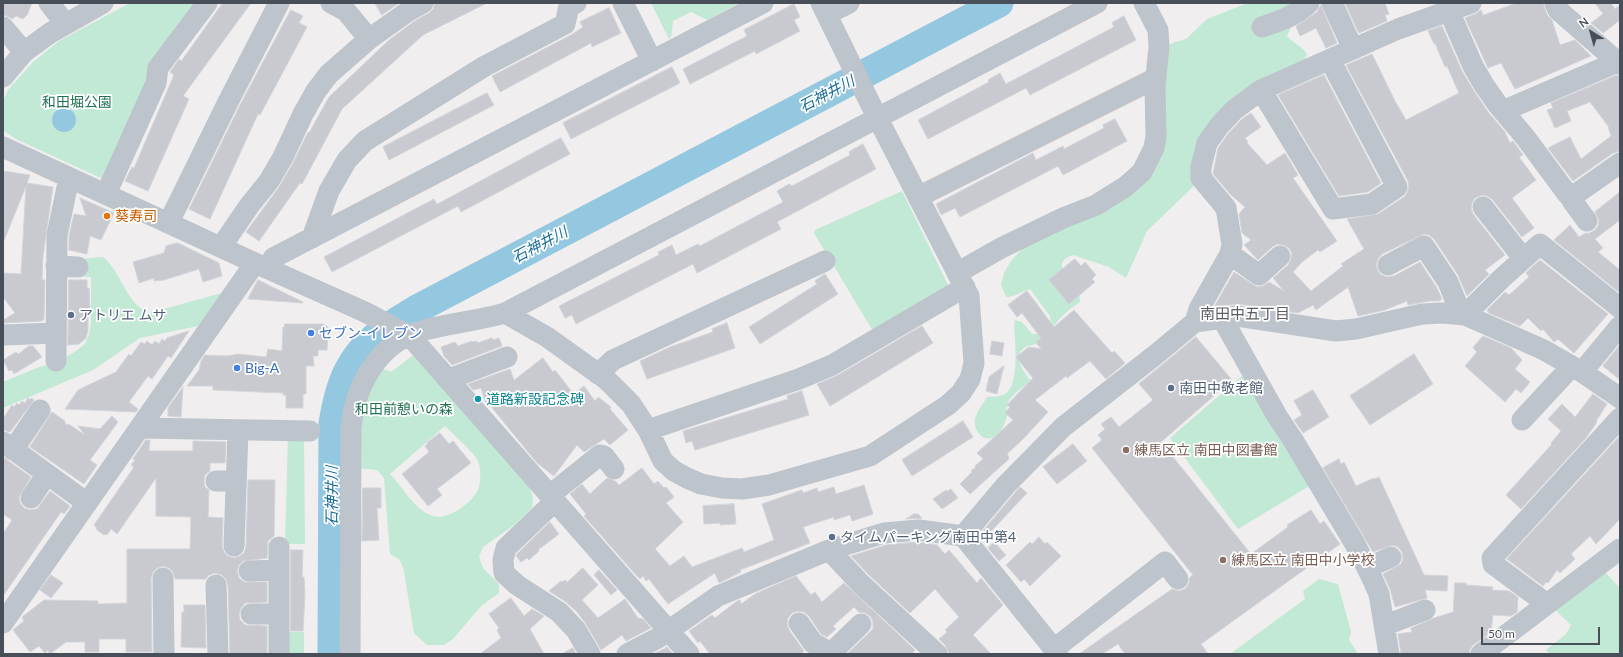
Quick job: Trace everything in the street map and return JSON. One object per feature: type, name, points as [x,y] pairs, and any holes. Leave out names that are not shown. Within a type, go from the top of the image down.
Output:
[{"type":"street","points":[[49,3],[65,23]]},
{"type":"street","points":[[3,77],[24,52],[65,23],[103,3]]},
{"type":"street","points":[[106,194],[156,83],[158,68],[207,3]]},
{"type":"street","points":[[169,222],[279,3]]},
{"type":"street","points":[[331,3],[346,11],[369,40]]},
{"type":"street","points":[[221,247],[249,206],[269,182],[284,157],[303,114],[316,91],[329,74],[369,40],[410,10],[423,3]]},
{"type":"street","points":[[312,238],[329,191],[346,160],[365,140],[485,66],[564,24],[569,6],[576,3]]},
{"type":"street","points":[[623,3],[652,61]]},
{"type":"street","points":[[3,623],[140,428],[264,260],[312,238],[763,3]]},
{"type":"street","points":[[505,313],[547,337],[607,380],[631,404],[648,430],[663,461],[674,471],[701,484],[722,488],[742,489],[769,485],[870,456],[948,405],[961,393],[970,379],[974,363],[969,296],[867,98],[824,9],[849,3]]},
{"type":"street","points":[[350,654],[352,414],[362,384],[379,357],[389,347],[408,334],[505,313],[1097,3]]},
{"type":"street","points":[[648,430],[798,379],[832,365],[961,280],[1001,248],[1063,218],[1096,205],[1125,187],[1142,172],[1154,148],[1156,137],[1155,107],[1159,47],[1158,30],[1144,3]]},
{"type":"street","points":[[1262,27],[1284,20],[1299,13],[1309,3]]},
{"type":"street","points":[[1332,3],[1352,49]]},
{"type":"street","points":[[1195,322],[1199,309],[1230,254],[1232,244],[1226,208],[1201,178],[1201,167],[1207,144],[1219,126],[1234,110],[1261,90],[1398,29],[1471,3]]},
{"type":"street","points":[[1503,111],[1619,63],[1558,10],[1555,3]]},
{"type":"street","points":[[1449,11],[1473,66],[1484,85],[1570,196],[1572,202],[1587,221]]},
{"type":"street","points":[[3,27],[24,52]]},
{"type":"street","points":[[1261,90],[1333,209],[1372,204],[1397,187],[1330,60]]},
{"type":"street","points":[[918,197],[1156,78]]},
{"type":"street","points":[[3,147],[221,247],[264,260],[408,334],[689,654]]},
{"type":"street","points":[[1570,196],[1573,196],[1620,163]]},
{"type":"street","points":[[56,361],[55,333],[57,235],[68,178]]},
{"type":"street","points":[[1484,207],[1523,258]]},
{"type":"street","points":[[1463,314],[1536,246],[1540,244],[1620,308]]},
{"type":"street","points":[[1388,265],[1424,246],[1448,282],[1463,314]]},
{"type":"street","points":[[1230,254],[1259,275],[1280,256]]},
{"type":"street","points":[[598,374],[613,360],[825,261]]},
{"type":"street","points":[[56,266],[78,267]]},
{"type":"street","points":[[963,536],[1005,486],[1063,427],[1195,322],[1237,316],[1336,331],[1356,329],[1422,314],[1463,314],[1544,350],[1577,369],[1620,398]]},
{"type":"street","points":[[1222,318],[1277,416],[1355,544],[1380,594],[1386,625],[1389,654]]},
{"type":"street","points":[[1522,420],[1577,369],[1620,326]]},
{"type":"street","points":[[3,334],[55,333]]},
{"type":"street","points":[[448,379],[507,357]]},
{"type":"street","points":[[40,410],[8,446],[87,503]]},
{"type":"street","points":[[1547,604],[1493,564],[1492,558],[1620,418]]},
{"type":"street","points":[[140,428],[310,431]]},
{"type":"street","points":[[234,546],[226,481],[238,430]]},
{"type":"street","points":[[590,654],[576,630],[559,612],[516,585],[504,573],[503,560],[506,548],[552,498],[600,456],[604,456],[614,469]]},
{"type":"street","points":[[31,498],[47,474]]},
{"type":"street","points":[[627,654],[658,638],[718,596],[829,550],[884,533],[919,530],[963,536],[1050,650],[1165,562],[1178,579]]},
{"type":"street","points":[[279,547],[279,654]]},
{"type":"street","points":[[1481,654],[1620,549]]},
{"type":"street","points":[[829,550],[861,584],[937,654]]},
{"type":"street","points":[[1367,568],[1391,557]]},
{"type":"street","points":[[250,571],[279,570]]},
{"type":"street","points":[[163,578],[164,654]]},
{"type":"street","points":[[216,586],[218,654]]},
{"type":"street","points":[[1386,625],[1425,610]]},
{"type":"street","points":[[251,614],[279,614]]},
{"type":"street","points":[[799,622],[814,643],[822,648],[826,654]]},
{"type":"street","points":[[830,654],[861,624]]},
{"type":"green space","name":"和田堀公園","points":[[130,3],[199,3],[164,44],[156,56],[146,80],[146,90],[107,181],[16,139],[4,131],[3,101],[8,90],[32,63],[59,41]]},
{"type":"green space","points":[[651,3],[739,3],[707,20],[691,12],[673,21],[671,38],[669,39]]},
{"type":"green space","points":[[1248,3],[1299,3],[1287,36],[1305,51],[1307,54],[1305,59],[1219,112],[1212,118],[1206,129],[1198,182],[1147,231],[1126,278],[1109,267],[1073,255],[1062,263],[1064,274],[1076,290],[1080,302],[1061,317],[1049,334],[1042,349],[1036,344],[1022,349],[1019,358],[1020,363],[1030,380],[1009,401],[1006,420],[998,434],[989,438],[981,436],[976,429],[975,424],[975,419],[979,410],[987,397],[1005,394],[1010,389],[1013,382],[1016,363],[1015,320],[1022,322],[1032,334],[1037,334],[1051,322],[1050,316],[1030,289],[1006,297],[1001,285],[1004,273],[1011,261],[1026,245],[1135,185],[1165,47],[1186,39],[1207,19]]},
{"type":"green space","points":[[902,191],[948,285],[873,331],[814,233],[815,230]]},
{"type":"green space","points":[[103,257],[115,271],[134,302],[149,313],[222,293],[198,326],[140,338],[93,370],[3,408],[3,382],[39,367],[56,363],[85,344],[91,323],[91,277],[78,276],[78,259]]},
{"type":"green space","name":"和田前憩いの森","points":[[416,353],[530,488],[533,498],[532,508],[514,525],[483,547],[479,557],[483,568],[499,584],[499,593],[482,605],[452,640],[443,645],[427,645],[414,633],[404,571],[400,560],[390,554],[384,478],[377,470],[358,468],[363,404],[381,368],[391,372]],"holes":[[[445,426],[477,459],[480,469],[480,484],[467,504],[453,513],[439,517],[426,513],[414,504],[390,474]]]},
{"type":"green space","points":[[1243,375],[1311,485],[1238,529],[1170,438]]},
{"type":"green space","points":[[288,436],[304,436],[305,544],[285,544]]},
{"type":"green space","points":[[1603,570],[1620,588],[1620,654],[1549,654],[1546,650],[1566,634],[1571,625],[1552,607]]},
{"type":"green space","points":[[1319,579],[1338,584],[1351,632],[1349,640],[1358,654],[1230,654],[1305,599],[1303,591]]},
{"type":"green space","points":[[285,632],[304,632],[304,654],[287,654]]},
{"type":"water","points":[[64,108],[72,112],[76,120],[72,128],[64,132],[56,128],[52,120],[56,112]]},
{"type":"building","points":[[3,3],[32,3],[27,15],[23,19],[16,16],[12,19],[3,15]]},
{"type":"building","points":[[223,3],[251,3],[183,96],[189,99],[148,191],[125,181],[132,167],[134,168],[174,75],[170,72],[179,59],[181,61]]},
{"type":"building","points":[[375,3],[399,3],[382,15]]},
{"type":"building","points":[[435,3],[487,3],[423,35],[342,109],[302,184],[300,183],[259,241],[246,232],[279,187],[308,132],[309,133],[329,97],[389,40],[416,20],[429,13],[433,9]]},
{"type":"building","points":[[1345,3],[1385,3],[1389,14],[1385,15],[1387,21],[1359,33]]},
{"type":"building","points":[[1517,3],[1543,3],[1547,15],[1552,20],[1560,45],[1575,40],[1591,56],[1515,89],[1501,63],[1488,68],[1465,18],[1481,10],[1483,15]]},
{"type":"building","points":[[1595,3],[1611,3],[1615,9],[1620,5],[1620,20],[1603,33],[1591,23],[1603,14]]},
{"type":"building","points":[[794,4],[800,17],[794,20],[800,31],[756,54],[755,51],[690,84],[683,69],[747,36],[744,30]]},
{"type":"building","points":[[1321,5],[1337,43],[1326,48],[1316,28],[1300,36],[1296,26],[1317,12]]},
{"type":"building","points":[[609,8],[621,33],[592,47],[591,43],[500,92],[492,76],[571,35],[583,27],[580,22]]},
{"type":"building","points":[[291,10],[303,16],[299,23],[307,27],[260,115],[258,114],[210,219],[189,209],[240,105]]},
{"type":"building","points":[[1124,16],[1136,40],[1030,95],[1026,88],[928,139],[918,120],[989,82],[988,80],[1000,73],[1006,84],[1114,27],[1112,23]]},
{"type":"building","points":[[1442,26],[1462,71],[1474,91],[1488,112],[1505,132],[1510,143],[1513,141],[1523,155],[1519,157],[1536,180],[1512,198],[1534,228],[1522,237],[1492,199],[1482,195],[1475,198],[1471,208],[1473,214],[1505,255],[1485,270],[1489,274],[1467,296],[1458,275],[1434,239],[1429,235],[1424,234],[1382,254],[1376,265],[1381,275],[1388,277],[1394,276],[1420,262],[1437,288],[1442,299],[1439,301],[1429,301],[1408,305],[1407,301],[1385,310],[1358,316],[1348,287],[1316,310],[1313,305],[1298,313],[1239,304],[1214,307],[1234,272],[1257,287],[1263,286],[1269,282],[1284,291],[1273,278],[1288,265],[1292,253],[1289,248],[1277,244],[1258,260],[1244,245],[1251,240],[1242,233],[1239,214],[1245,207],[1231,195],[1213,174],[1218,148],[1228,134],[1242,119],[1251,113],[1261,127],[1245,138],[1248,142],[1247,143],[1267,165],[1285,153],[1298,175],[1293,178],[1337,241],[1320,252],[1318,250],[1302,262],[1293,272],[1311,291],[1343,266],[1341,264],[1364,249],[1347,219],[1378,214],[1404,197],[1409,187],[1408,181],[1346,65],[1372,54],[1406,120],[1459,93],[1447,66],[1445,67],[1435,43],[1434,44],[1428,31]]},
{"type":"building","points":[[672,67],[680,83],[571,139],[563,123]]},
{"type":"building","points":[[1324,75],[1381,183],[1368,192],[1339,196],[1278,95]]},
{"type":"building","points":[[1617,75],[1620,76],[1620,151],[1613,153],[1573,181],[1548,148],[1570,137],[1581,159],[1611,136],[1608,126],[1590,102],[1567,111],[1571,121],[1555,128],[1547,110],[1553,108],[1551,103]]},
{"type":"building","points":[[487,93],[494,105],[389,160],[383,147]]},
{"type":"building","points":[[1115,119],[1127,141],[1063,175],[1058,166],[960,217],[955,208],[941,215],[936,204],[1033,153],[1036,160],[1063,146],[1064,149],[1104,128],[1103,125]]},
{"type":"building","points":[[561,138],[570,154],[461,212],[458,206],[332,272],[324,257],[434,199],[437,204]]},
{"type":"building","points":[[863,144],[876,169],[777,222],[781,229],[697,273],[693,264],[576,324],[572,315],[565,318],[559,306],[659,255],[658,252],[672,245],[676,255],[698,244],[700,246],[783,202],[777,191],[789,184],[792,186],[850,155],[849,152]]},
{"type":"building","points":[[3,171],[30,175],[27,183],[53,187],[43,256],[42,280],[45,280],[44,319],[42,321],[3,323],[3,320],[15,313],[3,297],[3,273],[21,274],[26,186],[3,243]]},
{"type":"building","points":[[1620,192],[1620,220],[1595,239],[1603,248],[1598,252],[1620,270],[1620,293],[1554,240],[1570,225],[1579,237],[1586,233],[1590,234],[1589,233],[1594,231],[1598,226],[1599,220],[1595,212]]},
{"type":"building","points":[[80,198],[114,213],[101,240],[90,236],[87,254],[69,250],[69,236],[74,214],[86,216]]},
{"type":"building","points":[[178,243],[219,263],[222,276],[203,282],[199,269],[164,280],[154,281],[154,278],[139,283],[133,262],[164,253],[166,246]]},
{"type":"building","points":[[1075,259],[1081,266],[1085,262],[1096,275],[1092,279],[1095,282],[1069,304],[1049,280]]},
{"type":"building","points":[[1540,260],[1608,314],[1574,353],[1558,339],[1554,342],[1543,329],[1541,331],[1528,318],[1520,326],[1489,313],[1487,310],[1505,292],[1509,295],[1529,277],[1526,273]]},
{"type":"building","points":[[825,274],[838,294],[760,344],[749,327],[817,284],[815,281]]},
{"type":"building","points":[[69,280],[87,280],[90,309],[88,309],[88,330],[86,338],[79,344],[68,345]]},
{"type":"building","points":[[258,280],[303,302],[303,303],[248,299]]},
{"type":"building","points":[[1027,291],[1054,327],[1074,310],[1112,353],[1114,351],[1125,363],[1106,379],[1090,361],[1067,378],[1066,376],[1035,400],[1048,412],[1007,454],[1009,459],[970,494],[960,484],[983,459],[977,453],[1013,420],[1005,413],[1010,407],[1007,405],[1033,378],[1016,357],[1029,347],[1041,349],[1036,342],[1041,338],[1022,313],[1017,317],[1008,305]]},
{"type":"building","points":[[727,323],[735,348],[647,379],[640,361],[670,347],[713,332],[712,329]]},
{"type":"building","points":[[285,324],[323,324],[328,327],[327,350],[318,350],[318,356],[313,356],[314,366],[306,366],[306,394],[303,394],[303,408],[286,408],[286,395],[283,395],[283,393],[213,390],[213,386],[187,386],[199,370],[201,361],[205,355],[228,356],[238,354],[266,357],[268,349],[282,351],[283,327]]},
{"type":"building","points":[[922,326],[933,343],[830,406],[817,384],[838,375]]},
{"type":"building","points":[[189,331],[171,358],[168,356],[152,379],[148,376],[129,402],[138,409],[136,412],[65,409],[78,390],[116,372],[129,354],[131,356],[141,342],[145,344],[147,341],[152,345],[155,341],[159,344],[162,339],[165,341],[167,338]]},
{"type":"building","points":[[1483,336],[1511,348],[1522,360],[1515,369],[1530,382],[1521,393],[1516,389],[1505,402],[1465,366],[1477,352],[1473,348]]},
{"type":"building","points":[[1196,337],[1232,380],[1161,442],[1251,554],[1288,527],[1287,525],[1311,510],[1320,524],[1324,521],[1340,544],[1201,644],[1208,654],[1125,654],[1118,644],[1102,654],[1079,654],[1172,589],[1179,591],[1185,589],[1189,583],[1190,577],[1193,575],[1092,448],[1102,440],[1098,435],[1105,429],[1101,424],[1111,417],[1119,427],[1153,400],[1139,384]]},
{"type":"building","points":[[492,338],[493,340],[499,338],[502,346],[452,365],[444,356],[441,347],[455,342],[458,346],[472,341],[477,341],[477,343]]},
{"type":"building","points":[[992,341],[1004,343],[1002,356],[990,354]]},
{"type":"building","points":[[1620,345],[1620,380],[1603,366]]},
{"type":"building","points":[[29,346],[33,346],[42,357],[14,374],[12,370],[9,371],[3,360],[16,352],[18,354]]},
{"type":"building","points":[[1414,354],[1433,384],[1370,425],[1350,396]]},
{"type":"building","points":[[543,358],[553,372],[555,370],[572,392],[574,391],[575,393],[584,386],[595,401],[598,397],[611,407],[610,409],[628,430],[610,445],[604,439],[584,452],[577,445],[554,476],[537,463],[489,404],[486,404],[481,388],[473,390],[468,384],[510,369],[514,380]]},
{"type":"building","points":[[1004,366],[997,394],[986,391],[989,377]]},
{"type":"building","points":[[183,387],[181,417],[168,416],[168,408]]},
{"type":"building","points":[[1313,390],[1329,417],[1303,433],[1294,420],[1302,415],[1294,401]]},
{"type":"building","points":[[802,391],[809,415],[695,450],[692,441],[686,443],[683,431],[788,399],[787,396]]},
{"type":"building","points":[[1593,394],[1607,404],[1596,421],[1597,422],[1586,438],[1521,509],[1506,495],[1552,444],[1551,443],[1561,431],[1548,419],[1562,404],[1575,417]]},
{"type":"building","points":[[28,398],[30,400],[31,398],[34,400],[10,432],[3,430],[3,419],[12,405],[14,407],[17,403],[19,405],[22,401],[25,403]]},
{"type":"building","points":[[52,412],[65,421],[65,424],[70,425],[85,435],[78,426],[100,429],[112,416],[118,422],[90,460],[97,465],[84,484],[30,447]]},
{"type":"building","points":[[963,421],[973,437],[912,476],[902,460]]},
{"type":"building","points":[[440,433],[449,444],[453,441],[471,463],[437,489],[442,495],[428,506],[402,474],[429,452],[425,446]]},
{"type":"building","points":[[1620,436],[1620,519],[1596,544],[1590,536],[1571,554],[1575,559],[1560,573],[1557,570],[1548,583],[1546,582],[1543,586],[1507,559]]},
{"type":"building","points":[[146,440],[150,440],[149,451],[193,451],[193,441],[226,442],[225,463],[210,463],[210,471],[205,475],[204,481],[205,487],[209,490],[208,517],[223,518],[222,546],[224,552],[228,556],[234,558],[244,553],[246,547],[248,480],[275,480],[274,536],[268,541],[267,558],[243,561],[239,565],[237,571],[239,578],[244,582],[267,582],[267,602],[245,603],[239,614],[240,620],[245,625],[267,626],[267,654],[230,654],[228,585],[226,579],[222,575],[215,573],[209,575],[206,579],[175,579],[173,572],[169,568],[163,566],[157,568],[153,572],[151,578],[152,652],[126,652],[126,639],[99,639],[99,652],[85,652],[85,642],[66,642],[50,654],[48,650],[45,653],[39,646],[30,652],[13,630],[24,621],[22,617],[44,600],[98,601],[98,604],[127,603],[127,549],[190,549],[191,517],[156,516],[156,478],[117,534],[111,529],[107,535],[104,535],[97,530],[94,525],[134,467],[131,465],[135,460],[133,459]]},
{"type":"building","points":[[1073,444],[1087,461],[1057,484],[1043,467]]},
{"type":"building","points":[[3,457],[31,477],[19,497],[20,503],[24,508],[30,510],[37,509],[50,491],[70,506],[64,514],[61,512],[3,596],[3,534],[12,520],[3,514]]},
{"type":"building","points":[[1339,459],[1341,464],[1344,462],[1356,486],[1379,477],[1424,575],[1448,576],[1447,591],[1425,590],[1427,598],[1395,607],[1390,589],[1383,574],[1401,564],[1403,559],[1402,552],[1398,547],[1392,545],[1373,552],[1323,468]]},
{"type":"building","points":[[642,468],[654,484],[658,481],[664,488],[666,487],[674,497],[666,503],[683,522],[655,549],[670,566],[684,556],[692,567],[742,548],[744,552],[774,540],[762,504],[802,490],[803,493],[817,488],[818,492],[834,487],[836,494],[864,485],[873,514],[852,521],[850,515],[834,520],[834,517],[803,527],[810,543],[740,570],[741,572],[719,583],[715,573],[668,604],[649,579],[646,581],[643,576],[640,579],[636,575],[584,516],[586,514],[570,494],[582,484],[590,494],[607,478],[615,481],[619,485]]},
{"type":"building","points":[[1020,487],[1027,493],[982,541],[979,536]]},
{"type":"building","points":[[363,488],[381,488],[381,508],[377,508],[379,540],[362,541]]},
{"type":"building","points":[[951,489],[958,498],[942,509],[933,499],[946,490]]},
{"type":"building","points":[[734,504],[736,524],[704,524],[703,506]]},
{"type":"building","points":[[914,514],[918,514],[922,518],[906,519]]},
{"type":"building","points":[[550,522],[559,534],[538,550],[539,551],[529,560],[527,558],[521,562],[516,556],[517,554]]},
{"type":"building","points":[[1039,537],[1045,544],[1047,542],[1061,556],[1030,586],[1024,579],[1021,582],[1006,565],[1030,542],[1032,544]]},
{"type":"building","points":[[919,542],[937,545],[945,554],[949,550],[977,583],[981,578],[1003,605],[973,635],[991,654],[949,654],[945,645],[939,639],[947,632],[945,630],[959,617],[935,589],[910,613],[851,556],[886,545]]},
{"type":"building","points":[[994,542],[1006,555],[999,561],[988,548]]},
{"type":"building","points":[[291,550],[303,550],[302,577],[304,577],[305,595],[303,631],[291,631]]},
{"type":"building","points":[[583,568],[598,585],[582,600],[598,618],[625,599],[638,618],[643,619],[651,628],[626,641],[622,635],[601,650],[586,624],[577,612],[566,602],[549,591],[561,581],[562,582],[565,580],[567,582]]},
{"type":"building","points":[[599,570],[617,590],[611,595],[594,575]]},
{"type":"building","points":[[51,575],[63,583],[51,598],[40,590]]},
{"type":"building","points":[[796,576],[811,595],[815,592],[822,602],[844,583],[915,650],[912,654],[847,654],[873,629],[873,621],[870,616],[859,612],[854,607],[833,626],[836,629],[827,637],[821,634],[809,616],[804,612],[798,611],[792,613],[788,618],[787,624],[789,630],[804,651],[800,654],[710,654],[700,641],[698,643],[689,631],[712,615],[715,618],[737,601],[740,600],[741,604],[755,594]]},
{"type":"building","points":[[1455,583],[1493,587],[1492,590],[1509,591],[1518,597],[1517,612],[1511,616],[1493,615],[1491,632],[1473,645],[1469,654],[1401,654],[1398,634],[1412,632],[1411,628],[1453,612]]},
{"type":"building","points":[[511,598],[524,616],[532,609],[544,616],[530,629],[544,654],[480,654],[501,638],[497,630],[499,628],[489,614]]},
{"type":"building","points":[[184,605],[205,605],[206,648],[181,647],[182,612],[184,612]]},
{"type":"building","points":[[667,647],[673,654],[653,654],[664,649]]},
{"type":"building","points":[[573,648],[576,654],[562,654]]},
{"type":"waterway","name":"石神井川","points":[[332,654],[333,424],[342,384],[354,361],[371,341],[391,325],[417,309],[999,3]]},
{"type":"place","name":"葵寿司","points":[[107,216]]},
{"type":"place","name":"アトリエ ムサ","points":[[71,315]]},
{"type":"place","name":"セブン-イレブン","points":[[311,333]]},
{"type":"place","name":"Big-A","points":[[237,368]]},
{"type":"place","name":"南田中敬老館","points":[[1171,388]]},
{"type":"place","name":"道路新設記念碑","points":[[478,399]]},
{"type":"place","name":"練馬区立 南田中図書館","points":[[1126,450]]},
{"type":"place","name":"タイムパーキング南田中第4","points":[[832,537]]},
{"type":"place","name":"練馬区立 南田中小学校","points":[[1223,560]]},
{"type":"district","name":"南田中五丁目","points":[[1245,314]]}]
